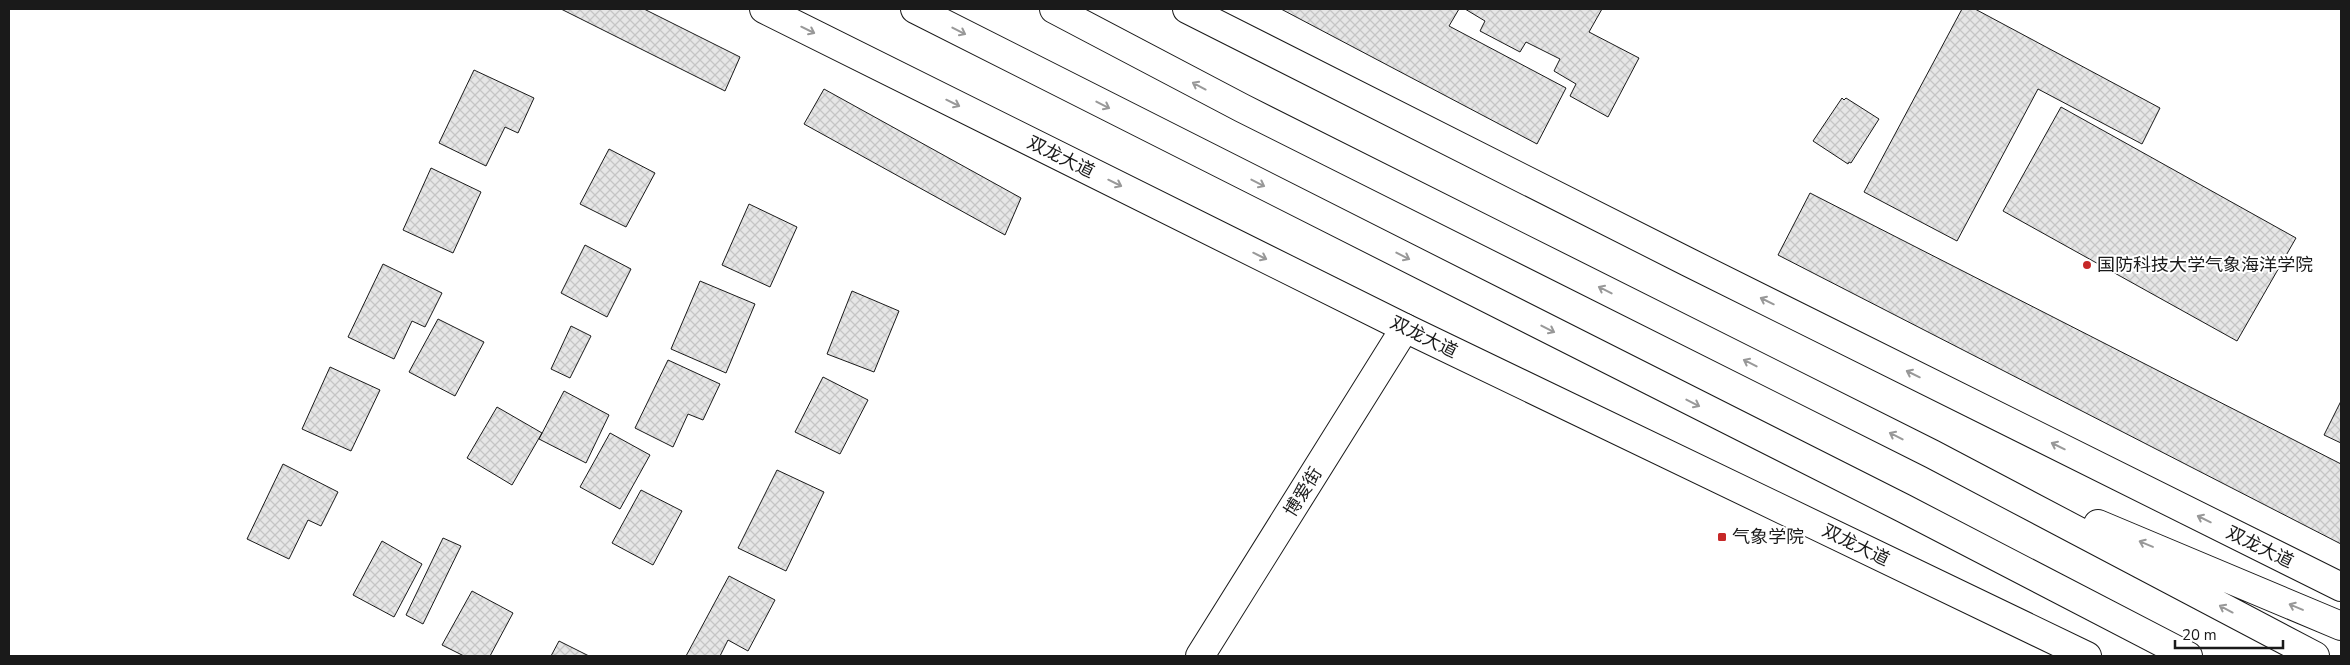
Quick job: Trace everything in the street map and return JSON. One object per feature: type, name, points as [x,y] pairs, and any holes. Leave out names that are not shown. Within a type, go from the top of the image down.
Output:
[{"type":"main road","name":"双龙大道","points":[[764,9],[1405,328],[2087,656]]},
{"type":"main road","points":[[915,9],[1903,508],[2188,656]]},
{"type":"main road","points":[[1054,9],[1242,108],[1932,454],[2315,656]]},
{"type":"main road","name":"双龙大道","points":[[1187,9],[1688,262],[2341,587]]},
{"type":"main road","name":"博爱街","points":[[1200,656],[1405,328]]},
{"type":"main road","points":[[1932,454],[2341,626]]},
{"type":"building","points":[[561,9],[644,9],[740,57],[725,91]]},
{"type":"building","points":[[1281,9],[1459,9],[1449,26],[1566,88],[1537,144]]},
{"type":"building","points":[[1465,9],[1602,9],[1589,32],[1639,58],[1608,117],[1570,96],[1576,84],[1554,71],[1560,59],[1526,42],[1520,52],[1480,31],[1485,21]]},
{"type":"building","points":[[1962,9],[1975,9],[2160,108],[2142,144],[2038,89],[1957,241],[1864,192]]},
{"type":"building","points":[[474,70],[534,98],[518,133],[505,127],[486,166],[439,143]]},
{"type":"building","points":[[824,89],[1021,198],[1005,235],[804,124]]},
{"type":"building","points":[[1842,98],[1844,100],[1846,98],[1879,119],[1851,163],[1849,162],[1848,164],[1813,141]]},
{"type":"building","points":[[2061,107],[2296,238],[2237,341],[2003,211]]},
{"type":"building","points":[[609,149],[655,173],[626,227],[580,204]]},
{"type":"building","points":[[431,168],[481,192],[453,253],[403,230]]},
{"type":"building","points":[[1810,193],[2341,464],[2341,544],[1778,255]]},
{"type":"building","points":[[749,204],[797,227],[770,287],[722,265]]},
{"type":"building","points":[[585,245],[631,269],[607,317],[561,293]]},
{"type":"building","points":[[383,264],[442,293],[425,327],[412,321],[394,359],[348,337]]},
{"type":"building","points":[[700,281],[755,304],[726,373],[671,349]]},
{"type":"building","points":[[852,291],[899,311],[874,372],[827,354]]},
{"type":"building","points":[[438,319],[484,342],[455,396],[409,372]]},
{"type":"building","points":[[571,326],[591,336],[570,378],[551,369]]},
{"type":"building","points":[[668,360],[720,384],[703,420],[688,414],[673,447],[635,428]]},
{"type":"building","points":[[330,367],[380,390],[351,451],[302,429]]},
{"type":"building","points":[[823,377],[868,400],[840,454],[795,432]]},
{"type":"building","points":[[564,391],[609,415],[586,463],[539,439]]},
{"type":"building","points":[[2341,401],[2341,443],[2324,435]]},
{"type":"building","points":[[497,407],[542,433],[512,485],[467,458]]},
{"type":"building","points":[[610,433],[650,455],[620,509],[580,487]]},
{"type":"building","points":[[283,464],[338,492],[321,526],[308,520],[289,559],[247,539]]},
{"type":"building","points":[[777,470],[824,492],[786,571],[738,548]]},
{"type":"building","points":[[641,490],[682,511],[653,565],[612,543]]},
{"type":"building","points":[[443,538],[461,546],[423,624],[406,615]]},
{"type":"building","points":[[382,541],[422,564],[394,617],[353,595]]},
{"type":"building","points":[[729,576],[775,600],[748,651],[728,640],[720,656],[686,656]]},
{"type":"building","points":[[472,591],[513,613],[490,656],[464,656],[442,645]]},
{"type":"building","points":[[559,641],[589,656],[551,656]]},
{"type":"place","name":"国防科技大学气象海洋学院","points":[[2087,265]]},
{"type":"place","name":"气象学院","points":[[1722,537]]}]
